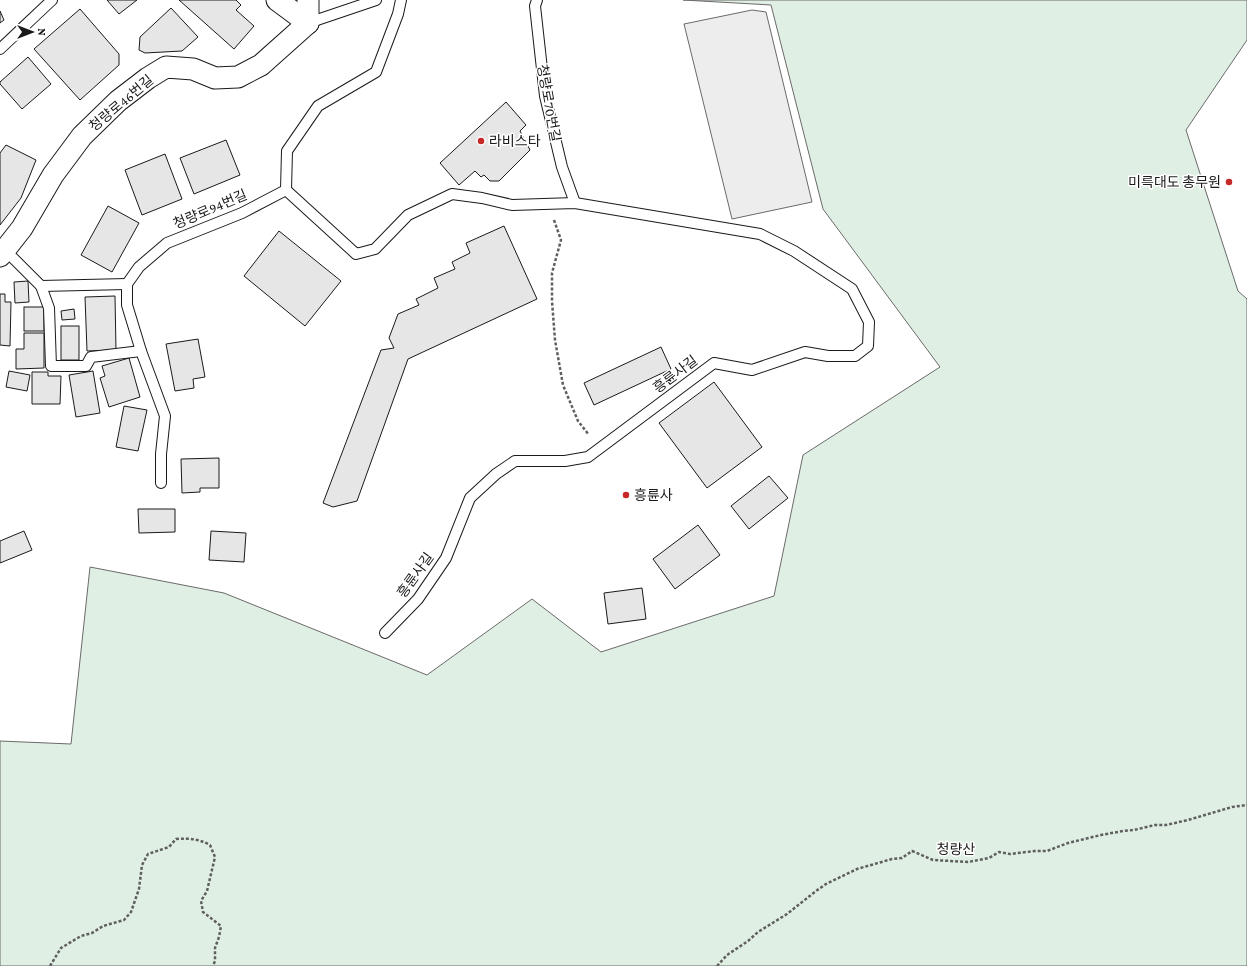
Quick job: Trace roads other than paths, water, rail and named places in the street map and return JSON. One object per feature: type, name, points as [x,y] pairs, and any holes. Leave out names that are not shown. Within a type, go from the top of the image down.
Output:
[{"type":"street","points":[[278,0],[308,23]]},
{"type":"street","points":[[308,0],[308,23]]},
{"type":"street","name":"청량로46번길","points":[[2,253],[22,228],[53,176],[82,136],[118,101],[148,78],[166,67],[193,69],[215,78],[238,77],[260,65],[308,23]]},
{"type":"lane","points":[[0,49],[52,0]]},
{"type":"lane","points":[[308,23],[376,0]]},
{"type":"lane","points":[[401,0],[398,14],[376,72],[318,106],[287,151],[286,190],[356,254],[375,249],[408,215],[452,194],[482,198],[512,206],[575,203]]},
{"type":"lane","name":"청량로70번길","points":[[537,0],[535,6],[545,96],[562,167],[575,203]]},
{"type":"lane","name":"청량로94번길","points":[[127,284],[139,267],[167,242],[242,213],[286,190]]},
{"type":"lane","name":"흥륜사길","points":[[385,632],[418,599],[446,558],[470,498],[496,474],[515,461],[565,461],[588,457],[714,362],[752,370],[805,352],[828,356],[855,356],[868,346],[869,322],[852,289],[794,251],[760,234],[575,203]]},
{"type":"lane","points":[[2,253],[41,286],[49,308],[51,366],[86,366],[90,357],[141,351]]},
{"type":"lane","points":[[41,286],[127,284],[127,305],[141,351],[165,416],[161,454],[161,482]]},
{"type":"place","name":"라비스타","points":[[481,141]]},
{"type":"place","name":"미륵대도 총무원","points":[[1229,182]]},
{"type":"place","name":"흥륜사","points":[[626,495]]}]
